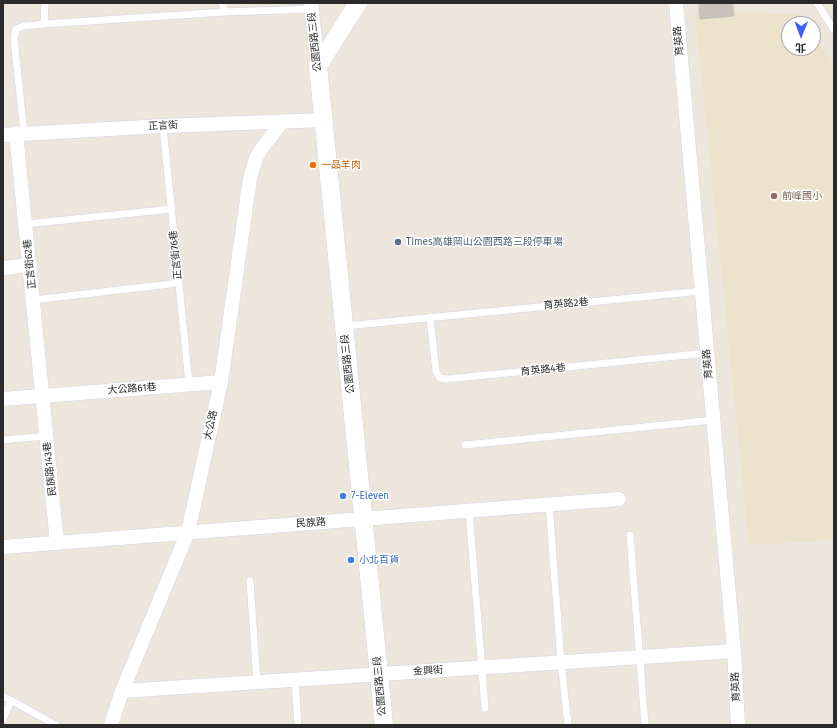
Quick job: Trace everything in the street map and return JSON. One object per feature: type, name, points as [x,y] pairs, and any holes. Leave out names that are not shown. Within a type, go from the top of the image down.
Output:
[{"type":"street","points":[[318,66],[358,3]]},
{"type":"street","name":"育英路","points":[[676,3],[734,651],[738,725]]},
{"type":"street","name":"公園西路三段","points":[[311,6],[345,326],[384,725]]},
{"type":"street","name":"正言街","points":[[14,134],[163,126],[324,120]]},
{"type":"street","name":"大公路","points":[[111,725],[122,691],[188,532],[221,382],[250,178],[256,158],[283,121]]},
{"type":"street","name":"正言街62巷","points":[[14,134],[26,224],[42,396]]},
{"type":"street","points":[[3,268],[30,265]]},
{"type":"street","name":"大公路61巷","points":[[3,399],[221,382]]},
{"type":"street","name":"民族路143巷","points":[[42,396],[57,543]]},
{"type":"street","name":"民族路","points":[[3,547],[619,499]]},
{"type":"street","name":"金興街","points":[[122,691],[734,651]]},
{"type":"lane","points":[[44,24],[45,3]]},
{"type":"lane","points":[[222,3],[225,12]]},
{"type":"lane","points":[[817,3],[834,30]]},
{"type":"lane","points":[[14,134],[14,39],[16,29],[24,26],[44,24],[311,6]]},
{"type":"lane","name":"正言街76巷","points":[[163,126],[189,384]]},
{"type":"lane","points":[[26,224],[172,209]]},
{"type":"lane","points":[[33,300],[179,283]]},
{"type":"lane","name":"育英路2巷","points":[[345,326],[702,291]]},
{"type":"lane","name":"育英路4巷","points":[[430,318],[436,372],[440,378],[447,379],[708,353]]},
{"type":"lane","points":[[465,445],[714,420]]},
{"type":"lane","points":[[3,440],[46,436]]},
{"type":"lane","points":[[549,504],[561,662],[568,725]]},
{"type":"lane","points":[[469,510],[483,667],[485,708]]},
{"type":"lane","points":[[630,535],[645,725]]},
{"type":"lane","points":[[250,581],[257,682]]},
{"type":"lane","points":[[295,680],[298,725]]},
{"type":"lane","points":[[3,696],[56,725]]},
{"type":"lane","points":[[3,720],[11,700]]},
{"type":"shaded area","name":"前峰國小","points":[[695,12],[801,14],[802,16],[781,16],[781,56],[821,56],[821,45],[834,65],[834,540],[749,545]]},
{"type":"building","points":[[699,3],[732,3],[733,6],[699,9]]},
{"type":"building","points":[[733,6],[734,16],[700,19],[699,9]]},
{"type":"place","name":"一品羊肉","points":[[313,165]]},
{"type":"place","name":"前峰國小","points":[[774,196]]},
{"type":"place","name":"Times高雄岡山公園西路三段停車場","points":[[398,242]]},
{"type":"place","name":"7-Eleven","points":[[343,496]]},
{"type":"place","name":"小北百貨","points":[[351,560]]}]
